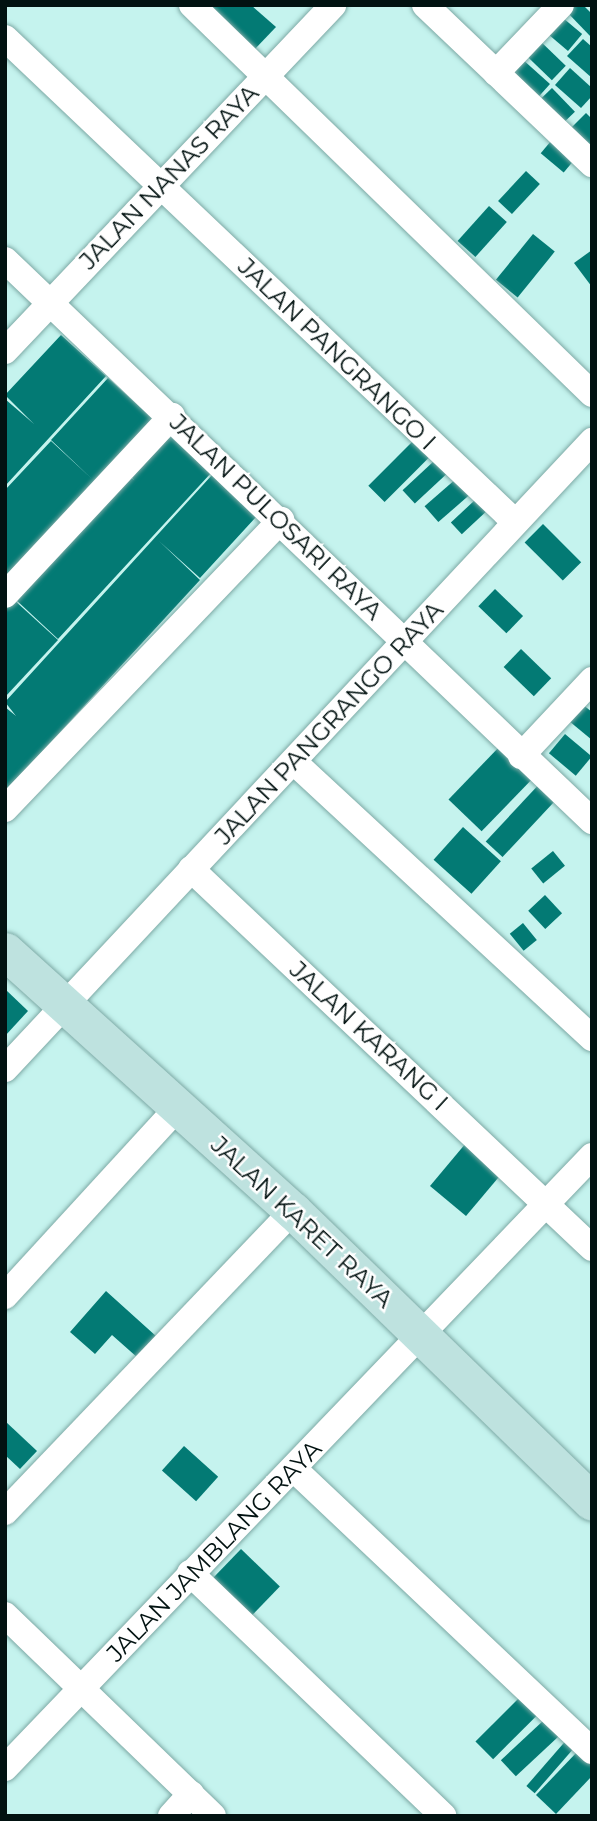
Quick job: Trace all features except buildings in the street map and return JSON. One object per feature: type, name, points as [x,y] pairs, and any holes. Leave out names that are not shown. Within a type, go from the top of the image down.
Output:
[{"type":"street","points":[[192,5],[267,75],[592,394]]},
{"type":"street","name":"JALAN NANAS RAYA","points":[[5,351],[334,5]]},
{"type":"street","points":[[425,5],[592,164]]},
{"type":"street","points":[[496,73],[561,5]]},
{"type":"street","name":"JALAN PANGRANGO I","points":[[5,38],[513,521]]},
{"type":"street","name":"JALAN PULOSARI RAYA","points":[[5,260],[281,520],[521,756],[592,821]]},
{"type":"street","points":[[5,595],[172,416]]},
{"type":"street","name":"JALAN PANGRANGO RAYA","points":[[5,1069],[407,643],[513,521],[592,441]]},
{"type":"street","points":[[5,809],[281,520]]},
{"type":"street","points":[[521,756],[592,680]]},
{"type":"street","points":[[295,763],[592,1038]]},
{"type":"street","name":"JALAN KARANG I","points":[[191,869],[592,1248]]},
{"type":"street","name":"JALAN KARET RAYA","points":[[5,951],[293,1211],[592,1502]]},
{"type":"street","points":[[5,1296],[178,1107]]},
{"type":"street","name":"JALAN JAMBLANG RAYA","points":[[5,1768],[190,1573],[295,1470],[419,1332],[592,1156]]},
{"type":"street","points":[[5,1512],[293,1211]]},
{"type":"street","points":[[295,1470],[592,1751]]},
{"type":"street","points":[[190,1573],[443,1816]]},
{"type":"street","points":[[5,1615],[213,1816]]},
{"type":"street","points":[[171,1816],[191,1794]]}]
